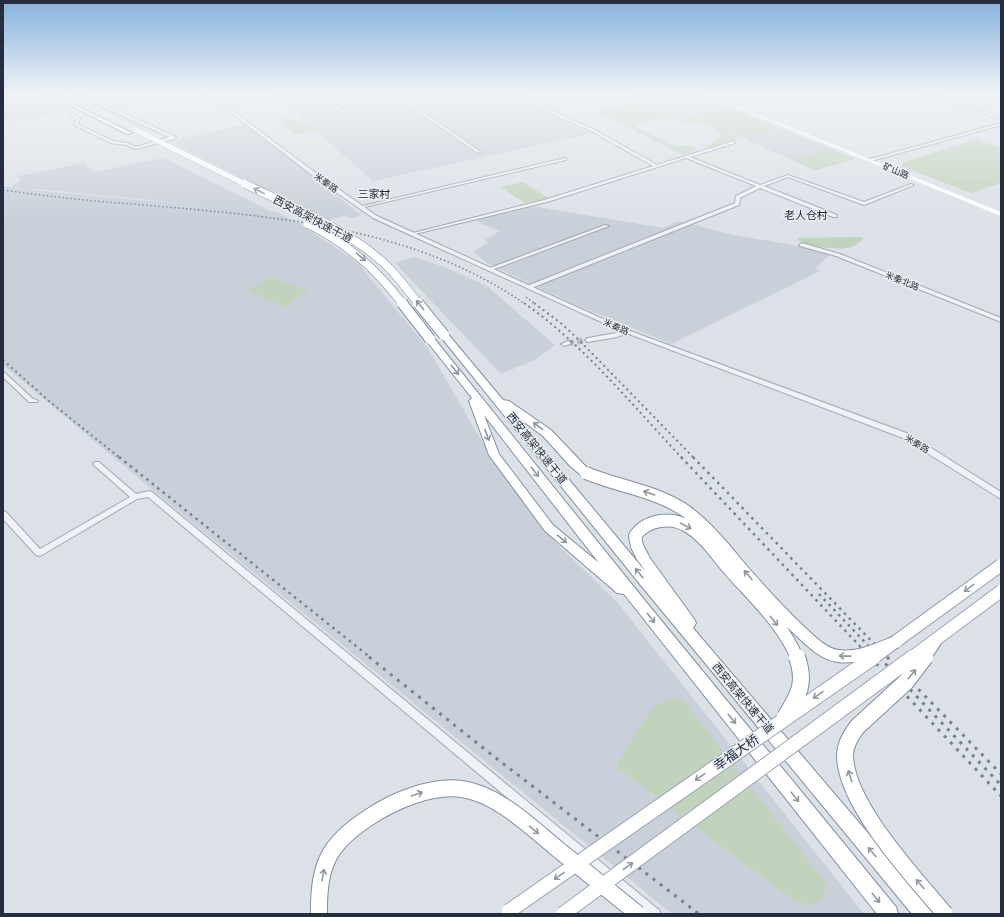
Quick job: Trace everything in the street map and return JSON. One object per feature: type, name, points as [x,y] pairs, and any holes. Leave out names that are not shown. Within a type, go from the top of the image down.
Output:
[{"type":"highway","name":"西安高架快速干道","points":[[134,136],[285,212]]},
{"type":"highway","name":"西安高架快速干道","points":[[148,136],[328,225],[362,246],[391,270],[738,692],[924,914]]},
{"type":"highway","name":"西安高架快速干道","points":[[298,218],[342,243],[364,260],[385,281],[637,601],[889,914]]},
{"type":"highway","points":[[467,386],[494,455],[549,528],[637,601]]},
{"type":"highway","points":[[495,397],[547,433],[574,463],[586,473],[652,494],[687,512],[718,542],[774,605],[797,628],[825,652],[837,656],[857,656],[896,642]]},
{"type":"highway","points":[[738,692],[643,558],[637,546],[635,536],[640,529],[655,522],[664,521],[680,523],[693,530],[707,544],[777,625],[794,653],[801,676],[801,687],[797,698],[785,717]]},
{"type":"highway","points":[[936,640],[906,682],[873,710],[856,729],[846,744],[845,752],[846,764],[855,793],[864,809],[894,853],[945,914]]},
{"type":"highway","points":[[319,914],[320,892],[325,864],[331,851],[339,840],[364,822],[402,800],[422,792],[460,788],[477,792],[499,803],[638,914]]},
{"type":"main road","name":"矿山路","points":[[810,136],[1001,210]]},
{"type":"main road","name":"矿山路","points":[[812,136],[871,160]]},
{"type":"main road","name":"矿山路","points":[[879,163],[1001,214]]},
{"type":"main road","name":"幸福大桥","points":[[509,911],[785,717],[896,642],[1001,565]]},
{"type":"main road","points":[[563,914],[826,722],[1001,591]]},
{"type":"street","points":[[99,136],[112,142],[128,144],[136,148],[175,138]]},
{"type":"street","points":[[170,136],[175,138]]},
{"type":"street","points":[[171,136],[175,138]]},
{"type":"street","name":"米秦路","points":[[264,136],[360,208],[376,218],[626,332],[906,436],[1001,496]]},
{"type":"street","points":[[455,136],[479,152]]},
{"type":"street","points":[[602,136],[657,166]]},
{"type":"street","points":[[871,160],[958,136]]},
{"type":"street","points":[[879,163],[974,136]]},
{"type":"street","points":[[411,234],[545,201],[734,142]]},
{"type":"street","points":[[687,156],[835,216]]},
{"type":"street","points":[[360,208],[565,159]]},
{"type":"street","points":[[529,287],[737,204],[738,197],[760,186],[788,176],[864,204],[912,186]]},
{"type":"street","points":[[490,269],[607,226]]},
{"type":"street","name":"米秦北路","points":[[802,245],[838,256],[1001,320]]},
{"type":"street","points":[[588,340],[626,332]]},
{"type":"street","points":[[3,374],[30,401],[35,401]]},
{"type":"street","points":[[97,464],[135,497]]},
{"type":"street","points":[[3,514],[38,553],[135,497],[149,494],[655,914]]},
{"type":"shaded area","points":[[262,136],[361,215],[350,218],[346,215],[328,220],[317,217],[171,142],[186,137]]},
{"type":"shaded area","points":[[322,136],[580,136],[373,181]]},
{"type":"shaded area","points":[[738,136],[799,136],[856,159],[815,170]]},
{"type":"shaded area","points":[[163,158],[269,210],[267,211],[276,212],[300,224],[357,262],[427,347],[480,438],[551,538],[617,602],[864,914],[672,914],[154,491],[3,365],[3,186],[19,188],[11,186],[21,181],[18,176],[84,163],[94,172]],"holes":[[[35,189],[212,206],[34,190]]]},
{"type":"shaded area","points":[[532,206],[663,228],[679,221],[734,235],[804,247],[830,255],[815,268],[820,271],[671,344],[576,305],[487,263],[473,252],[489,242],[485,240],[500,231],[474,220]]},
{"type":"shaded area","points":[[414,257],[445,267],[487,286],[555,345],[535,360],[501,374],[395,263]]},
{"type":"green space","points":[[645,136],[653,136],[669,144],[678,146],[686,145],[699,150],[683,155]]},
{"type":"green space","points":[[720,136],[736,136],[741,138],[708,148],[704,146],[712,143]]},
{"type":"green space","points":[[976,139],[1001,148],[1001,183],[971,193],[903,167],[902,163]]},
{"type":"green space","points":[[829,149],[849,157],[850,161],[815,170],[790,160]]},
{"type":"green space","points":[[523,182],[548,198],[525,203],[501,187]]},
{"type":"green space","points":[[860,237],[864,239],[849,248],[828,248],[807,244],[797,239],[800,238]]},
{"type":"green space","points":[[271,277],[309,290],[285,307],[248,290]]},
{"type":"green space","points":[[674,697],[683,700],[826,883],[824,896],[813,905],[795,901],[618,768],[617,762],[653,707]]},
{"type":"tunnel","points":[[568,343],[588,340]]},
{"type":"railway","points":[[3,190],[84,200],[234,213],[336,228],[386,240],[434,256],[481,277],[525,304]]},
{"type":"railway","points":[[526,297],[535,304]]},
{"type":"railway","points":[[524,303],[546,319],[587,356],[682,458]]},
{"type":"railway","points":[[534,303],[562,324],[579,340],[694,458]]},
{"type":"railway","points":[[3,360],[49,401],[120,458]]},
{"type":"railway","points":[[119,457],[371,658]]},
{"type":"railway","points":[[681,457],[871,658]]},
{"type":"railway","points":[[693,457],[888,658]]},
{"type":"railway","points":[[819,594],[880,658]]},
{"type":"railway","points":[[369,657],[492,755],[699,914]]},
{"type":"railway","points":[[870,657],[1001,796]]},
{"type":"railway","points":[[879,657],[1001,785]]},
{"type":"railway","points":[[887,657],[1001,774]]},
{"type":"district","name":"三家村","points":[[374,194]]},
{"type":"district","name":"老人仓村","points":[[806,215]]}]
